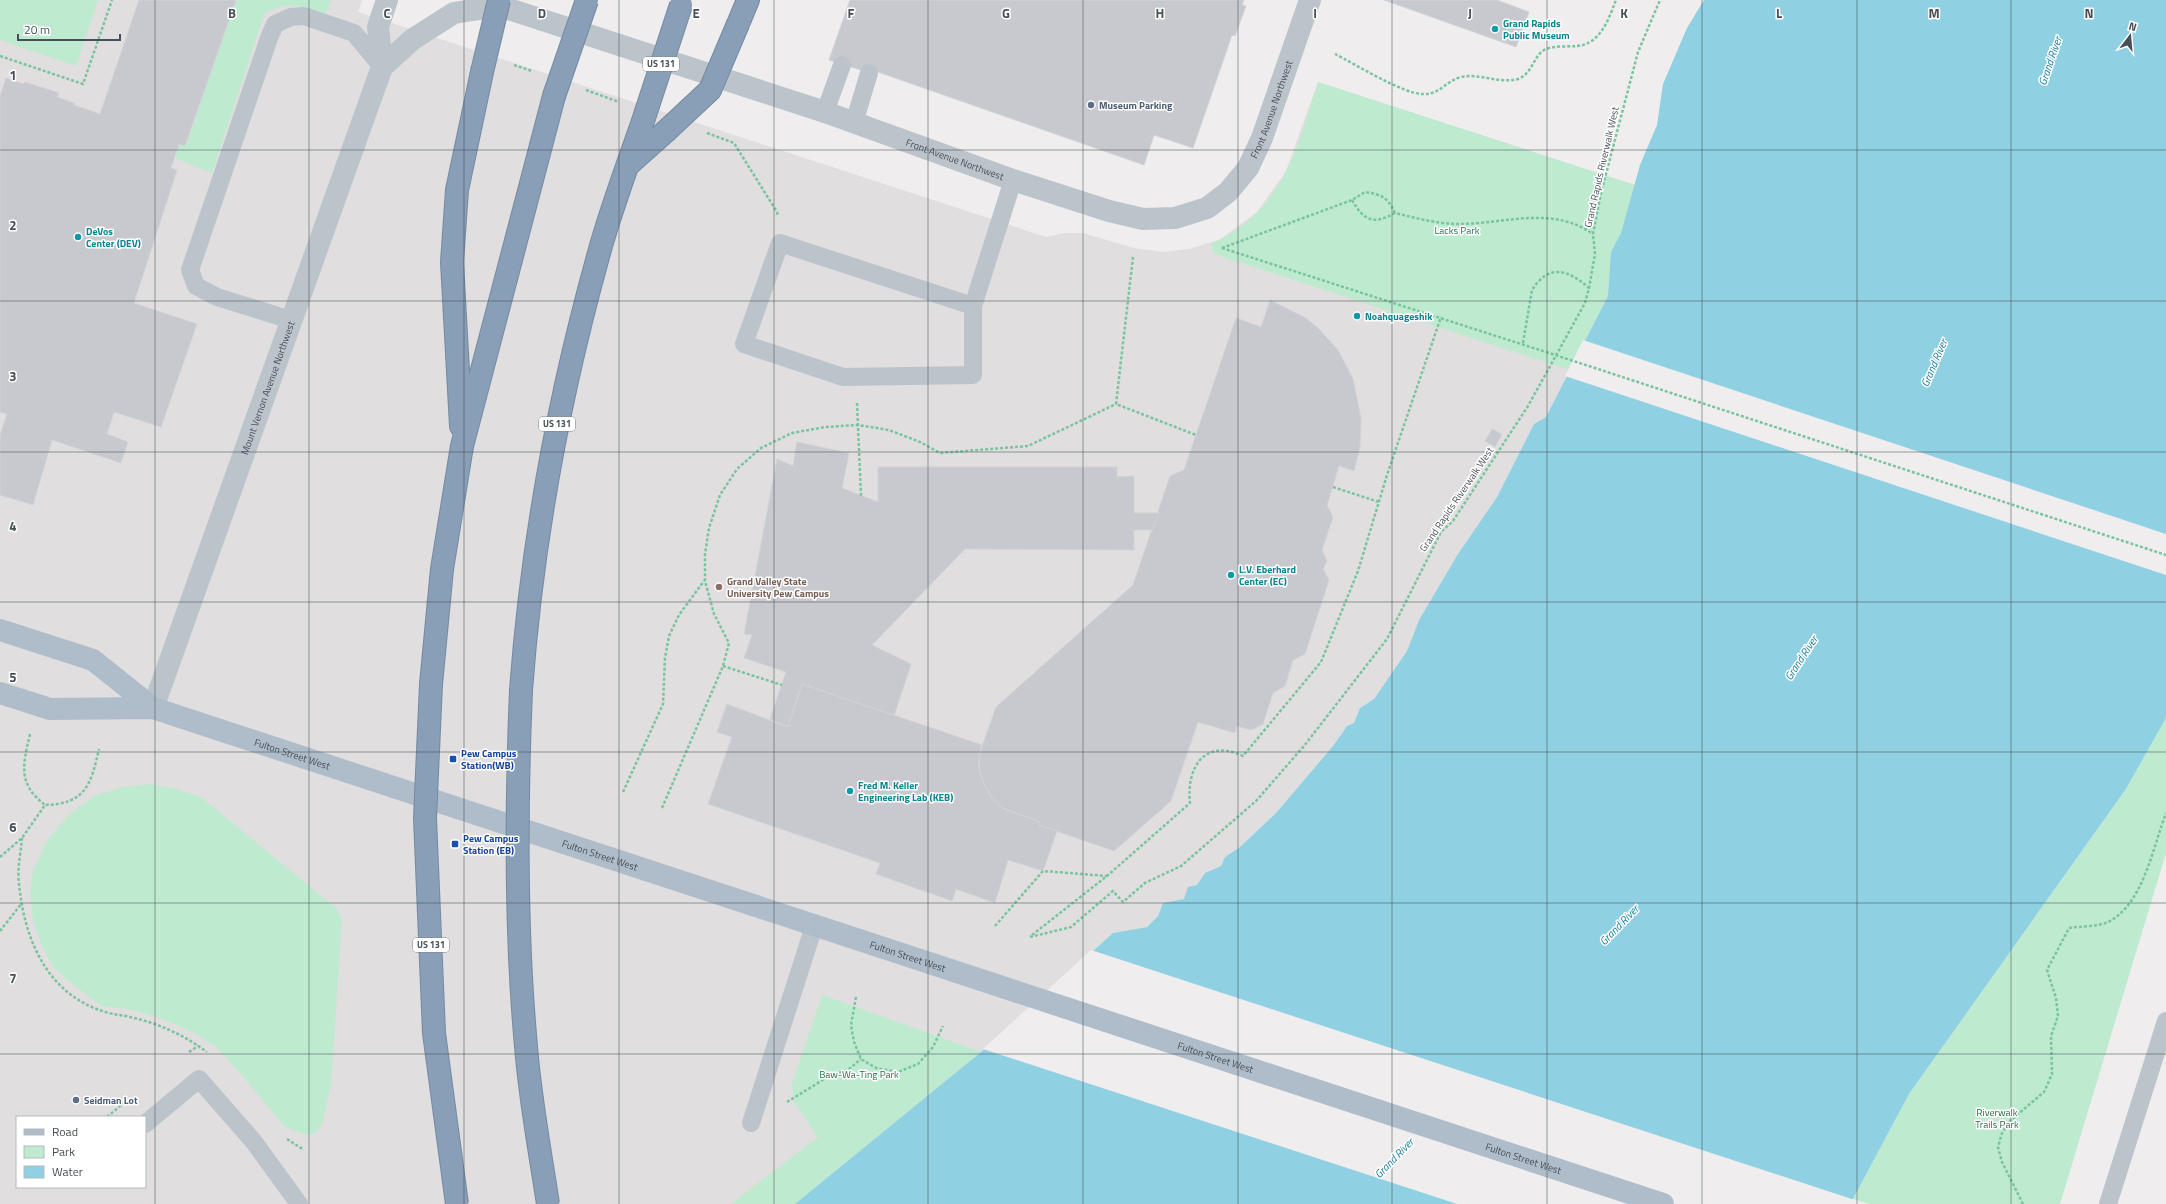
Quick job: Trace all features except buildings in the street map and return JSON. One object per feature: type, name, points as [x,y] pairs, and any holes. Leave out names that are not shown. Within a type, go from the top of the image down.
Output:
[{"type":"highway","name":"US 131","points":[[457,1204],[434,1033],[425,818],[431,684],[442,570],[462,446],[554,96],[587,0]]},
{"type":"highway","points":[[628,165],[710,90],[748,0]]},
{"type":"highway","points":[[462,446],[452,262],[457,190],[482,72],[493,2]]},
{"type":"highway","name":"US 131","points":[[548,1204],[526,1047],[518,925],[516,805],[525,629],[550,457],[570,360],[599,251],[682,2]]},
{"type":"main road","name":"Fulton Street West","points":[[0,630],[92,660],[153,708]]},
{"type":"main road","name":"Fulton Street West","points":[[0,693],[50,709],[153,708],[1663,1204]]},
{"type":"street","name":"Mount Vernon Avenue Northwest","points":[[153,708],[382,67],[378,27],[387,0]]},
{"type":"street","name":"Front Avenue Northwest","points":[[493,2],[825,112],[1014,180],[1109,211],[1143,218],[1175,218],[1207,208],[1228,192],[1248,168],[1262,138],[1310,0]]},
{"type":"street","name":"Mount Vernon Avenue Northwest","points":[[382,67],[414,39],[454,13],[493,2]]},
{"type":"lane","points":[[291,320],[217,297],[196,286],[190,270],[269,38],[275,24],[291,17],[304,16],[354,33],[382,67]]},
{"type":"lane","points":[[825,112],[842,65]]},
{"type":"lane","points":[[854,123],[869,73]]},
{"type":"lane","points":[[972,306],[780,243],[744,344],[843,377],[973,375],[972,306],[1014,180]]},
{"type":"lane","points":[[750,1123],[814,926]]},
{"type":"lane","points":[[2108,1204],[2166,1021]]},
{"type":"lane","points":[[146,1123],[198,1079],[254,1142],[298,1204]]},
{"type":"path","points":[[0,56],[83,84],[112,0]]},
{"type":"path","points":[[1335,54],[1407,91],[1423,94],[1437,92],[1455,79],[1462,77],[1471,76],[1499,80],[1519,78],[1529,71],[1543,51],[1549,48],[1588,44],[1608,23],[1616,0]]},
{"type":"path","name":"Grand Rapids Riverwalk West","points":[[1107,876],[1030,937],[1071,927],[1113,891],[1123,902],[1145,883],[1180,866],[1256,800],[1304,746],[1387,639],[1438,539],[1453,521],[1528,406],[1585,303],[1595,254],[1593,234],[1601,193],[1638,52],[1660,0]]},
{"type":"path","points":[[1395,213],[1388,200],[1377,194],[1365,192],[1352,200],[1222,248],[1523,343],[1546,352],[2166,555]]},
{"type":"path","points":[[1352,200],[1360,214],[1370,219],[1382,220],[1395,213],[1433,222],[1459,224],[1532,217],[1552,219],[1581,225],[1593,234]]},
{"type":"path","points":[[1116,404],[1133,257]]},
{"type":"path","points":[[1523,343],[1532,290],[1536,284],[1553,273],[1569,273],[1576,276],[1589,288]]},
{"type":"path","points":[[995,926],[1043,871],[1107,876],[1190,803],[1188,789],[1191,774],[1200,758],[1213,752],[1230,751],[1243,756],[1321,662],[1358,571],[1387,475],[1441,317]]},
{"type":"path","points":[[856,376],[861,496]]},
{"type":"path","points":[[662,808],[723,666],[729,643],[714,614],[705,581],[705,554],[709,528],[720,495],[737,469],[761,448],[792,433],[825,427],[858,425],[889,430],[920,442],[940,453],[1028,446],[1116,404],[1196,435]]},
{"type":"path","points":[[1333,487],[1379,502]]},
{"type":"path","points":[[623,792],[663,704],[665,658],[669,636],[679,615],[705,581]]},
{"type":"path","points":[[723,666],[782,685]]},
{"type":"path","points":[[30,732],[24,764],[27,783],[32,794],[45,805],[61,805],[73,800],[86,789],[94,771],[99,749]]},
{"type":"path","points":[[0,857],[22,838],[45,805]]},
{"type":"path","points":[[2024,1204],[2002,1162],[1998,1147],[2002,1133],[2010,1121],[2044,1092],[2052,1074],[2051,1036],[2058,1016],[2056,998],[2047,970],[2069,928],[2107,923],[2121,914],[2136,896],[2166,813]]},
{"type":"path","points":[[22,838],[18,882],[26,927],[35,950],[48,972],[67,991],[90,1006],[110,1014],[130,1016],[187,1038],[210,1054]]},
{"type":"path","points":[[0,931],[22,903]]},
{"type":"path","points":[[856,997],[851,1025],[854,1042],[861,1059],[876,1068],[898,1072],[918,1064],[934,1047],[943,1026]]},
{"type":"path","points":[[750,1123],[826,1078],[849,1069],[861,1059]]},
{"type":"path","points":[[282,1132],[295,1146],[304,1150]]},
{"type":"shaded area","name":"Grand Valley State University Pew Campus","points":[[0,0],[362,0],[358,12],[1046,237],[1064,233],[1083,233],[1134,248],[1163,252],[1189,249],[1219,240],[1257,212],[1286,171],[1318,82],[1635,185],[1608,296],[1546,418],[1534,424],[1497,497],[1458,554],[1419,620],[1407,651],[1374,699],[1360,708],[1354,723],[1347,726],[1333,746],[1276,813],[1240,847],[1225,857],[1221,866],[1205,873],[1197,885],[1184,899],[1163,903],[1158,916],[1147,927],[1113,933],[981,1052],[795,1204],[0,1204]]},
{"type":"green space","points":[[0,0],[98,0],[76,66],[0,40]]},
{"type":"green space","points":[[236,0],[331,0],[325,15],[294,6],[281,7],[264,14],[212,173],[175,158],[179,144],[186,146]]},
{"type":"green space","name":"Lacks Park","points":[[1318,82],[1635,185],[1621,233],[1611,252],[1608,296],[1570,370],[1214,254],[1211,243],[1223,238],[1245,223],[1264,204],[1280,183],[1291,162],[1304,128]]},
{"type":"green space","name":"Riverwalk Trails Park","points":[[2166,718],[2166,853],[2060,1204],[1869,1204],[1853,1199],[1909,1094],[2126,789]]},
{"type":"green space","points":[[151,784],[176,789],[201,797],[337,909],[342,919],[331,1084],[322,1125],[316,1132],[307,1135],[285,1127],[241,1074],[215,1046],[191,1031],[157,1017],[128,1009],[102,1006],[67,980],[52,965],[41,944],[33,921],[30,891],[33,871],[48,839],[69,815],[94,796],[123,787]]},
{"type":"green space","name":"Baw-Wa-Ting Park","points":[[822,995],[981,1052],[795,1204],[731,1204],[818,1137],[794,1102],[792,1084]]},
{"type":"water","name":"Grand River","points":[[1704,0],[2166,0],[2166,718],[2126,789],[1909,1094],[1853,1199],[1849,1204],[795,1204],[981,1052],[1113,933],[1147,927],[1158,916],[1163,903],[1184,899],[1188,887],[1197,885],[1205,873],[1221,866],[1225,857],[1240,847],[1276,813],[1333,746],[1347,726],[1354,723],[1360,708],[1374,699],[1407,651],[1419,620],[1458,554],[1497,497],[1534,424],[1546,417],[1608,296],[1611,252],[1621,233],[1640,165],[1657,125],[1663,84],[1687,28]]},
{"type":"pier","points":[[1583,340],[2166,534],[2166,575],[1565,376]]},
{"type":"pier","points":[[1091,950],[1855,1200],[1852,1204],[1457,1204],[983,1049]]},
{"type":"place","name":"Grand Rapids Public Museum","points":[[1495,29]]},
{"type":"place","name":"Museum Parking","points":[[1091,105]]},
{"type":"place","name":"DeVos Center (DEV)","points":[[78,237]]},
{"type":"place","name":"Noahquageshik","points":[[1357,316]]},
{"type":"place","name":"L.V. Eberhard Center (EC)","points":[[1231,575]]},
{"type":"place","name":"Grand Valley State University Pew Campus","points":[[719,587]]},
{"type":"place","name":"Pew Campus Station(WB)","points":[[453,759]]},
{"type":"place","name":"Fred M. Keller Engineering Lab (KEB)","points":[[850,791]]},
{"type":"place","name":"Pew Campus Station (EB)","points":[[455,844]]},
{"type":"place","name":"Seidman Lot","points":[[76,1100]]}]
